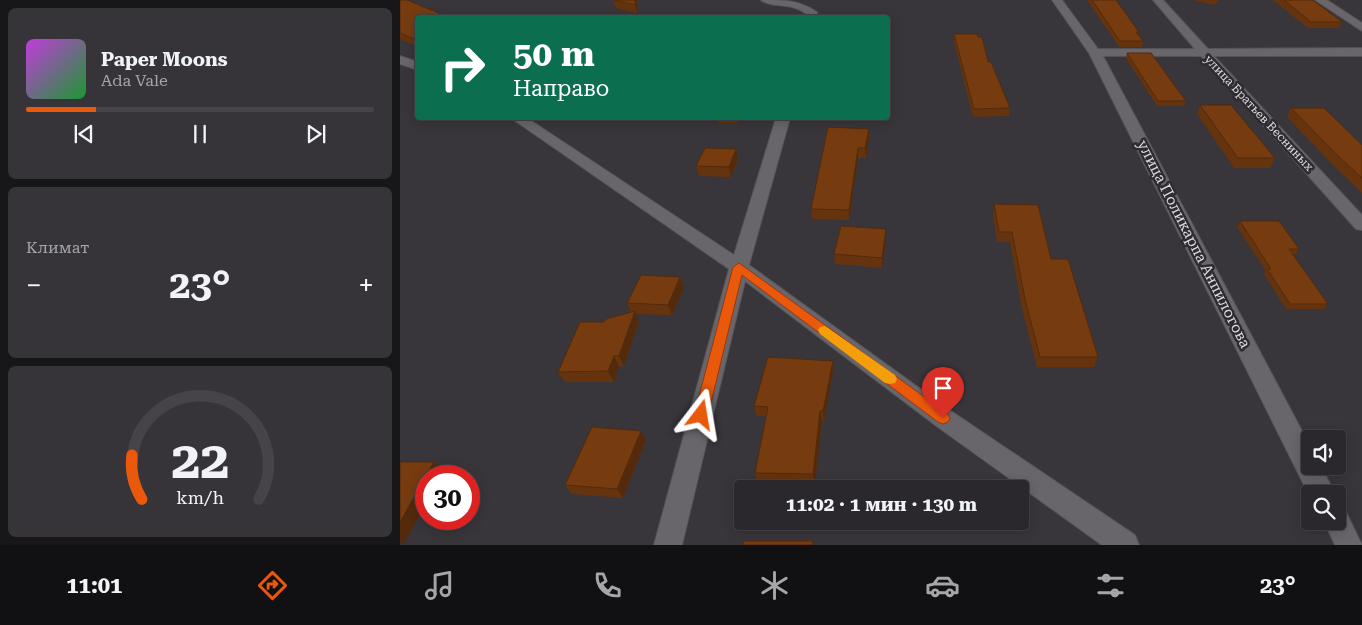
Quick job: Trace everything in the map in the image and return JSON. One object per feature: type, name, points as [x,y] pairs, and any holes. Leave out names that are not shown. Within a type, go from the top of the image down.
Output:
[{"type":"street","points":[[766,0],[802,6],[813,15]]},
{"type":"street","name":"улица Поликарпа Анпилогова","points":[[1057,0],[1095,53],[1317,485]]},
{"type":"street","name":"улица Братьев Весниных","points":[[1158,0],[1362,225]]},
{"type":"street","points":[[1320,0],[1362,28]]},
{"type":"street","points":[[1095,53],[1362,52]]},
{"type":"street","points":[[400,60],[415,65]]},
{"type":"street","points":[[521,120],[739,267],[943,418],[1125,545]]},
{"type":"street","points":[[668,545],[739,267],[782,120]]},
{"type":"street","points":[[1342,530],[1349,545]]},
{"type":"building","points":[[400,0],[407,0],[444,15],[415,15],[415,40],[400,33]]},
{"type":"building","points":[[614,0],[635,0],[635,5]]},
{"type":"building","points":[[1092,0],[1116,0],[1139,32],[1136,32],[1143,41],[1120,41]]},
{"type":"building","points":[[1284,0],[1313,0],[1342,22],[1311,22]]},
{"type":"building","points":[[954,34],[977,34],[978,37],[982,37],[988,62],[991,62],[1010,108],[974,109]]},
{"type":"building","points":[[1127,53],[1151,53],[1186,101],[1158,101]]},
{"type":"building","points":[[1200,105],[1231,105],[1275,158],[1238,158]]},
{"type":"building","points":[[1291,108],[1324,108],[1362,145],[1362,178],[1338,156]]},
{"type":"building","points":[[828,127],[869,129],[865,148],[858,148],[849,210],[811,209]]},
{"type":"building","points":[[705,148],[736,149],[729,167],[696,166]]},
{"type":"building","points":[[994,204],[1038,205],[1051,259],[1068,259],[1098,357],[1040,357],[1025,299],[1012,232],[999,232]]},
{"type":"building","points":[[1240,221],[1279,221],[1299,249],[1289,249],[1328,304],[1290,304],[1267,269],[1271,269]]},
{"type":"building","points":[[841,226],[886,229],[882,258],[834,254]]},
{"type":"building","points":[[641,275],[680,277],[668,305],[627,303]]},
{"type":"building","points":[[635,311],[619,356],[614,356],[608,371],[558,372],[580,322],[604,322],[606,319]]},
{"type":"building","points":[[768,357],[833,361],[823,411],[820,411],[813,474],[755,473],[768,407],[754,406]]},
{"type":"building","points":[[592,427],[641,431],[617,489],[565,485]]},
{"type":"building","points":[[400,462],[434,462],[432,465],[415,465],[415,496],[400,522]]},
{"type":"building","points":[[744,541],[813,541],[812,545],[743,545]]},
{"type":"slow traffic","points":[[825,330],[890,379]]},
{"type":"route","points":[[701,415],[739,267],[943,418]]}]
